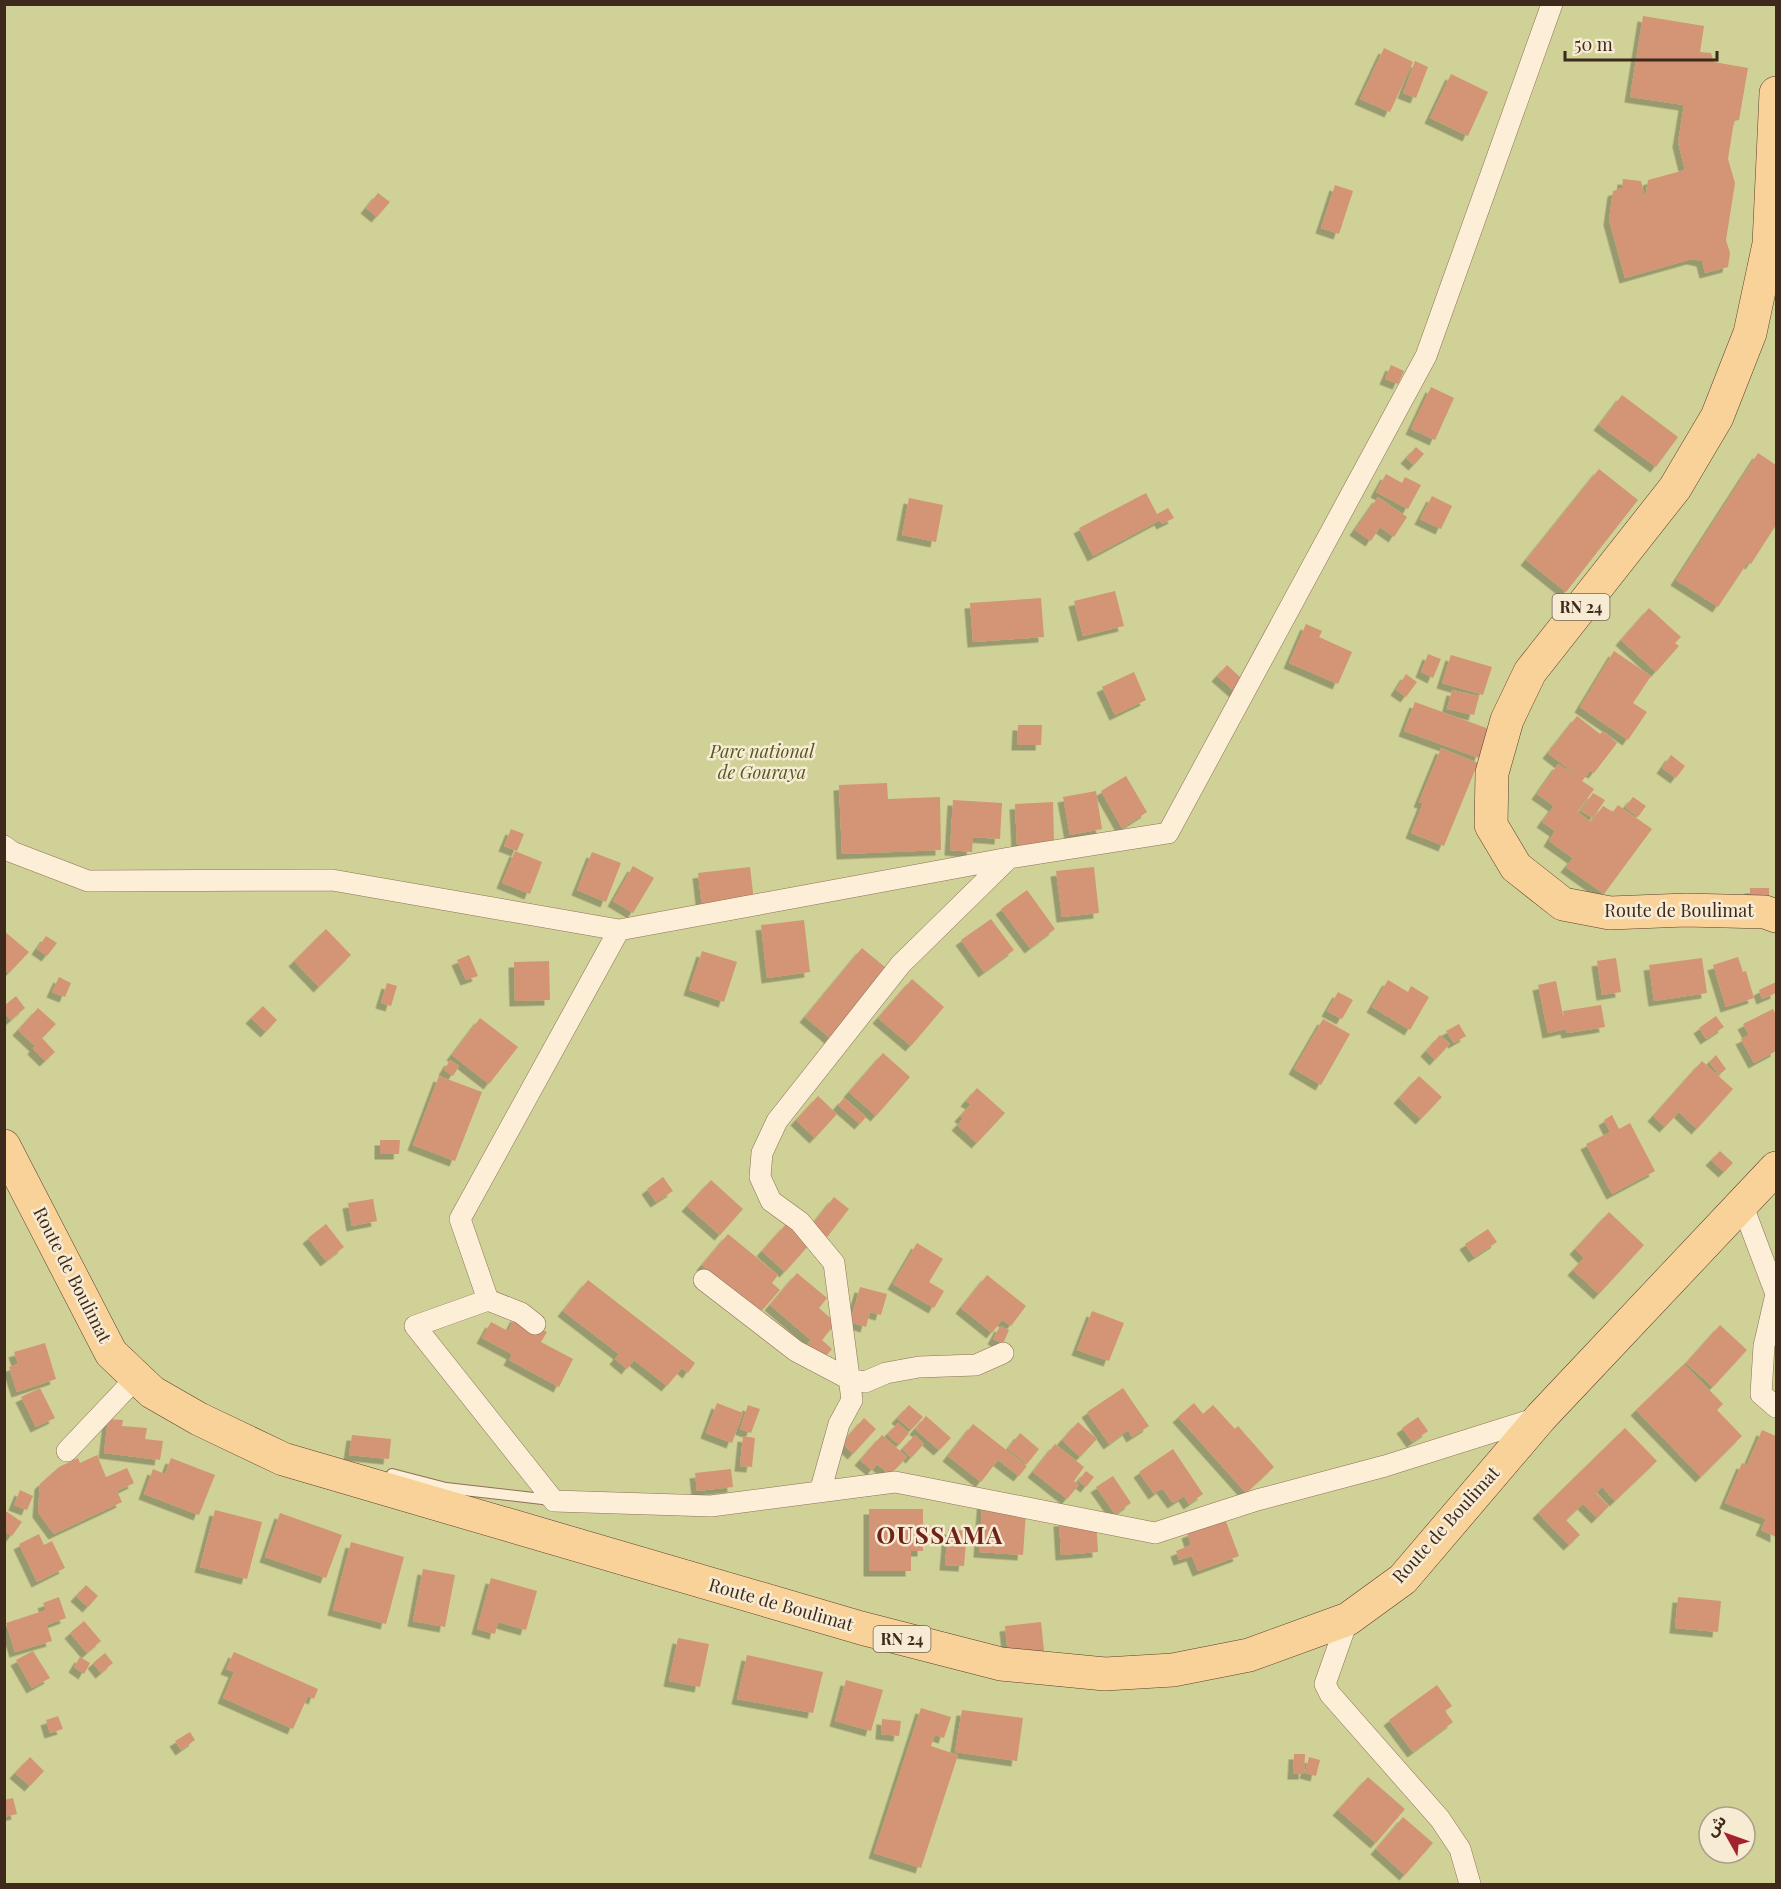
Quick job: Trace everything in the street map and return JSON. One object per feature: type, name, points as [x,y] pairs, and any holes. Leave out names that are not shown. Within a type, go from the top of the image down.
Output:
[{"type":"main road","name":"Route de Boulimat","points":[[1776,93],[1769,244],[1746,344],[1717,417],[1676,488],[1530,672],[1507,720],[1492,773],[1491,825],[1516,867],[1563,904],[1610,913],[1686,910],[1765,912],[1776,916]]},
{"type":"main road","name":"Route de Boulimat","points":[[4,1146],[111,1353],[152,1392],[199,1419],[295,1455],[861,1628],[1002,1664],[1105,1674],[1173,1670],[1249,1655],[1348,1619],[1403,1578],[1541,1417],[1776,1168]]},
{"type":"street","points":[[4,846],[12,852],[88,882],[224,879],[332,880],[619,930],[1009,858],[1168,833],[1426,356],[1552,4]]},
{"type":"street","points":[[820,1492],[839,1424],[852,1400],[834,1263],[800,1222],[771,1201],[760,1177],[762,1153],[777,1121],[901,964],[1009,858]]},
{"type":"street","points":[[488,1300],[460,1219],[619,930]]},
{"type":"street","points":[[1742,1204],[1776,1294],[1764,1346],[1761,1394],[1776,1407]]},
{"type":"street","points":[[705,1280],[796,1352],[851,1380],[865,1382],[886,1373],[919,1367],[976,1365],[1003,1353]]},
{"type":"street","points":[[535,1324],[521,1313],[488,1300],[415,1326],[554,1501],[711,1506],[895,1482],[1155,1533],[1257,1500],[1384,1466],[1541,1417]]},
{"type":"street","points":[[67,1451],[137,1377]]},
{"type":"street","points":[[1348,1619],[1325,1684],[1352,1720],[1440,1819],[1460,1849],[1470,1884]]},
{"type":"lane","points":[[376,1470],[446,1488],[554,1501]]},
{"type":"green space","name":"Parc national de Gouraya","points":[[5,5],[1776,5],[1776,1884],[5,1884]]},
{"type":"building","points":[[1643,16],[1704,26],[1700,52],[1711,53],[1714,62],[1748,68],[1739,120],[1734,121],[1728,159],[1735,183],[1726,240],[1730,253],[1728,267],[1705,273],[1702,261],[1692,259],[1625,278],[1609,220],[1613,191],[1622,188],[1623,179],[1641,181],[1645,198],[1648,180],[1685,170],[1678,142],[1684,105],[1630,97]]},
{"type":"building","points":[[1384,48],[1413,62],[1390,112],[1360,99]]},
{"type":"building","points":[[1415,61],[1428,67],[1416,98],[1403,93]]},
{"type":"building","points":[[1451,74],[1488,92],[1468,136],[1430,118]]},
{"type":"building","points":[[1335,185],[1353,191],[1339,234],[1321,228]]},
{"type":"building","points":[[378,193],[390,202],[377,217],[366,208]]},
{"type":"building","points":[[1391,365],[1404,371],[1398,384],[1385,379]]},
{"type":"building","points":[[1431,387],[1454,398],[1435,440],[1411,429]]},
{"type":"building","points":[[1622,395],[1678,437],[1656,467],[1599,425]]},
{"type":"building","points":[[1416,447],[1424,454],[1414,465],[1406,458]]},
{"type":"building","points":[[1758,453],[1776,465],[1776,525],[1751,564],[1748,562],[1718,607],[1676,580]]},
{"type":"building","points":[[1599,469],[1638,500],[1566,592],[1526,560]]},
{"type":"building","points":[[1386,474],[1402,483],[1405,477],[1421,485],[1408,509],[1376,492]]},
{"type":"building","points":[[1146,493],[1157,514],[1168,508],[1174,518],[1162,524],[1160,520],[1093,556],[1079,528]]},
{"type":"building","points":[[1432,496],[1452,506],[1441,529],[1420,519]]},
{"type":"building","points":[[1378,497],[1407,517],[1394,537],[1380,527],[1371,541],[1355,530]]},
{"type":"building","points":[[909,498],[943,505],[936,542],[902,535]]},
{"type":"building","points":[[1115,591],[1124,626],[1083,636],[1074,601]]},
{"type":"building","points":[[1041,598],[1044,637],[973,642],[970,603]]},
{"type":"building","points":[[1649,608],[1681,637],[1675,643],[1679,646],[1656,672],[1621,640]]},
{"type":"building","points":[[1306,624],[1322,631],[1319,637],[1352,652],[1338,684],[1289,663]]},
{"type":"building","points":[[1614,651],[1651,676],[1633,703],[1647,712],[1628,740],[1580,707]]},
{"type":"building","points":[[1428,654],[1441,659],[1433,678],[1421,672]]},
{"type":"building","points":[[1451,655],[1492,667],[1483,695],[1442,683]]},
{"type":"building","points":[[1227,665],[1241,678],[1243,699],[1217,676]]},
{"type":"building","points":[[1134,672],[1146,700],[1115,715],[1102,687]]},
{"type":"building","points":[[1406,674],[1417,682],[1406,697],[1396,690]]},
{"type":"building","points":[[1452,690],[1479,696],[1474,715],[1447,709]]},
{"type":"building","points":[[1415,702],[1489,729],[1479,758],[1404,731]]},
{"type":"building","points":[[1577,716],[1600,734],[1603,731],[1617,743],[1594,773],[1590,771],[1582,781],[1594,789],[1578,812],[1591,822],[1603,806],[1613,812],[1618,805],[1652,829],[1604,894],[1566,867],[1573,858],[1549,841],[1555,831],[1542,822],[1554,806],[1537,794],[1558,764],[1580,778],[1548,753]]},
{"type":"building","points":[[1018,725],[1042,725],[1041,745],[1017,745]]},
{"type":"building","points":[[1441,748],[1478,763],[1444,846],[1411,833],[1423,803],[1419,802]]},
{"type":"building","points":[[1671,755],[1685,766],[1676,778],[1662,768]]},
{"type":"building","points":[[1126,776],[1147,812],[1122,828],[1101,791]]},
{"type":"building","points":[[887,783],[888,799],[940,797],[941,850],[842,854],[839,785]]},
{"type":"building","points":[[1096,791],[1102,829],[1070,835],[1063,797]]},
{"type":"building","points":[[1593,793],[1605,800],[1593,818],[1581,811]]},
{"type":"building","points":[[1633,797],[1646,806],[1638,817],[1625,807]]},
{"type":"building","points":[[953,800],[1002,803],[1000,839],[973,837],[972,852],[950,850]]},
{"type":"building","points":[[1053,802],[1054,843],[1017,845],[1015,804]]},
{"type":"building","points":[[511,829],[524,834],[517,851],[504,846]]},
{"type":"building","points":[[515,851],[542,862],[530,894],[502,883]]},
{"type":"building","points":[[592,852],[621,863],[606,902],[577,890]]},
{"type":"building","points":[[633,866],[654,878],[633,913],[613,901]]},
{"type":"building","points":[[750,867],[754,901],[702,907],[698,873]]},
{"type":"building","points":[[1094,867],[1099,913],[1062,917],[1056,871]]},
{"type":"building","points":[[1750,888],[1769,888],[1769,902],[1750,902]]},
{"type":"building","points":[[1027,890],[1055,929],[1030,948],[1001,909]]},
{"type":"building","points":[[991,919],[1014,950],[984,972],[961,940]]},
{"type":"building","points":[[804,920],[810,972],[767,978],[761,925]]},
{"type":"building","points":[[326,929],[351,955],[319,987],[294,961]]},
{"type":"building","points":[[4,931],[29,952],[9,973],[4,969]]},
{"type":"building","points":[[46,936],[57,943],[47,956],[37,949]]},
{"type":"building","points":[[862,948],[886,968],[830,1038],[805,1017]]},
{"type":"building","points":[[702,951],[737,962],[724,1002],[689,990]]},
{"type":"building","points":[[469,955],[478,976],[466,980],[457,960]]},
{"type":"building","points":[[1738,957],[1743,972],[1746,971],[1754,998],[1726,1007],[1713,965]]},
{"type":"building","points":[[1616,958],[1621,992],[1602,995],[1597,961]]},
{"type":"building","points":[[1702,958],[1707,993],[1654,1001],[1649,965]]},
{"type":"building","points":[[549,961],[550,1000],[515,1001],[514,962]]},
{"type":"building","points":[[59,977],[71,983],[65,997],[52,992]]},
{"type":"building","points":[[912,979],[944,1007],[911,1046],[878,1018]]},
{"type":"building","points":[[1388,980],[1408,992],[1411,986],[1429,997],[1410,1030],[1372,1007]]},
{"type":"building","points":[[1556,981],[1564,1020],[1563,1011],[1601,1005],[1605,1027],[1567,1033],[1566,1029],[1548,1033],[1538,985]]},
{"type":"building","points":[[1776,982],[1776,993],[1762,999],[1759,990]]},
{"type":"building","points":[[387,983],[397,986],[391,1006],[381,1003]]},
{"type":"building","points":[[1338,992],[1353,1000],[1342,1019],[1327,1011]]},
{"type":"building","points":[[16,996],[25,1008],[11,1020],[4,1012],[4,1006]]},
{"type":"building","points":[[263,1006],[277,1020],[266,1032],[251,1018]]},
{"type":"building","points":[[38,1008],[56,1024],[42,1038],[55,1052],[45,1061],[33,1049],[35,1046],[18,1030]]},
{"type":"building","points":[[1773,1009],[1776,1015],[1776,1051],[1754,1063],[1741,1039],[1749,1035],[1743,1024]]},
{"type":"building","points":[[1716,1016],[1724,1027],[1706,1039],[1699,1028]]},
{"type":"building","points":[[480,1018],[518,1047],[489,1084],[452,1055]]},
{"type":"building","points":[[1323,1019],[1350,1034],[1321,1085],[1294,1069]]},
{"type":"building","points":[[1459,1024],[1466,1036],[1454,1043],[1446,1031]]},
{"type":"building","points":[[1440,1035],[1450,1044],[1435,1060],[1426,1051]]},
{"type":"building","points":[[883,1053],[910,1077],[876,1116],[849,1092]]},
{"type":"building","points":[[1716,1055],[1726,1069],[1719,1075],[1709,1062]]},
{"type":"building","points":[[450,1060],[459,1066],[453,1076],[444,1070]]},
{"type":"building","points":[[1702,1061],[1733,1089],[1697,1129],[1679,1112],[1665,1127],[1653,1116]]},
{"type":"building","points":[[439,1076],[482,1092],[455,1161],[413,1145]]},
{"type":"building","points":[[1419,1076],[1442,1097],[1421,1119],[1399,1098]]},
{"type":"building","points":[[977,1088],[1005,1113],[977,1143],[957,1125],[963,1119],[960,1116],[971,1104],[966,1101]]},
{"type":"building","points":[[818,1096],[837,1114],[815,1138],[796,1120]]},
{"type":"building","points":[[844,1098],[866,1117],[860,1124],[838,1105]]},
{"type":"building","points":[[1612,1115],[1619,1129],[1630,1123],[1655,1171],[1612,1194],[1586,1144],[1610,1132],[1604,1120]]},
{"type":"building","points":[[380,1140],[400,1140],[399,1154],[380,1154]]},
{"type":"building","points":[[1720,1151],[1733,1163],[1724,1172],[1711,1160]]},
{"type":"building","points":[[663,1177],[673,1191],[656,1202],[647,1189]]},
{"type":"building","points":[[711,1180],[743,1209],[720,1235],[687,1206]]},
{"type":"building","points":[[834,1197],[849,1209],[824,1241],[809,1229]]},
{"type":"building","points":[[373,1199],[377,1221],[352,1226],[348,1203]]},
{"type":"building","points":[[1609,1212],[1644,1245],[1599,1294],[1573,1270],[1584,1258],[1575,1249]]},
{"type":"building","points":[[326,1224],[344,1247],[326,1261],[308,1238]]},
{"type":"building","points":[[786,1224],[809,1245],[785,1272],[762,1251]]},
{"type":"building","points":[[1488,1229],[1497,1242],[1474,1257],[1465,1244]]},
{"type":"building","points":[[728,1234],[778,1275],[772,1283],[780,1290],[759,1314],[702,1265]]},
{"type":"building","points":[[917,1243],[943,1259],[929,1282],[944,1291],[934,1308],[893,1284]]},
{"type":"building","points":[[797,1273],[827,1298],[819,1308],[836,1323],[822,1340],[832,1349],[823,1359],[807,1345],[811,1340],[770,1305]]},
{"type":"building","points":[[987,1275],[1026,1306],[1011,1326],[1002,1320],[992,1333],[961,1308]]},
{"type":"building","points":[[588,1280],[695,1363],[688,1373],[682,1368],[667,1386],[634,1360],[627,1369],[615,1359],[619,1354],[563,1311]]},
{"type":"building","points":[[860,1287],[887,1294],[881,1315],[870,1312],[866,1327],[850,1322]]},
{"type":"building","points":[[1092,1311],[1124,1323],[1109,1361],[1077,1350]]},
{"type":"building","points":[[516,1316],[547,1332],[541,1342],[573,1359],[559,1387],[509,1360],[512,1354],[482,1338],[491,1322],[508,1331]]},
{"type":"building","points":[[1720,1325],[1747,1350],[1713,1387],[1686,1363]]},
{"type":"building","points":[[1000,1326],[1009,1330],[1003,1344],[993,1339]]},
{"type":"building","points":[[45,1343],[56,1379],[17,1392],[9,1367],[18,1364],[14,1352]]},
{"type":"building","points":[[1684,1364],[1723,1404],[1717,1410],[1742,1436],[1701,1477],[1636,1410]]},
{"type":"building","points":[[40,1388],[55,1418],[36,1427],[21,1397]]},
{"type":"building","points":[[1123,1388],[1149,1426],[1132,1437],[1128,1430],[1109,1444],[1087,1412]]},
{"type":"building","points":[[717,1403],[743,1413],[732,1443],[706,1433]]},
{"type":"building","points":[[1194,1403],[1203,1414],[1213,1405],[1235,1429],[1238,1426],[1274,1467],[1246,1493],[1178,1417]]},
{"type":"building","points":[[748,1405],[760,1409],[751,1433],[740,1429]]},
{"type":"building","points":[[909,1405],[923,1417],[911,1430],[897,1418]]},
{"type":"building","points":[[926,1416],[951,1438],[939,1450],[915,1429]]},
{"type":"building","points":[[1418,1417],[1428,1431],[1412,1442],[1402,1428]]},
{"type":"building","points":[[864,1418],[876,1429],[853,1454],[842,1443]]},
{"type":"building","points":[[108,1419],[123,1420],[122,1426],[147,1428],[145,1439],[163,1441],[160,1460],[104,1453]]},
{"type":"building","points":[[1078,1422],[1097,1439],[1080,1457],[1062,1440]]},
{"type":"building","points":[[898,1423],[909,1433],[899,1445],[887,1434]]},
{"type":"building","points":[[973,1424],[1027,1466],[1019,1476],[998,1460],[981,1482],[948,1456]]},
{"type":"building","points":[[1625,1428],[1657,1461],[1615,1501],[1602,1487],[1596,1493],[1609,1506],[1597,1518],[1583,1504],[1566,1520],[1580,1535],[1569,1545],[1538,1513]]},
{"type":"building","points":[[1762,1430],[1776,1436],[1776,1537],[1761,1530],[1766,1519],[1725,1503],[1742,1463],[1747,1465]]},
{"type":"building","points":[[1020,1433],[1039,1449],[1027,1464],[1008,1449]]},
{"type":"building","points":[[352,1435],[391,1439],[389,1459],[349,1455]]},
{"type":"building","points":[[882,1435],[907,1457],[890,1475],[877,1464],[872,1470],[860,1460]]},
{"type":"building","points":[[915,1435],[924,1444],[911,1458],[902,1449]]},
{"type":"building","points":[[743,1436],[755,1438],[752,1467],[740,1466]]},
{"type":"building","points":[[1055,1444],[1084,1467],[1074,1481],[1079,1485],[1067,1499],[1033,1472]]},
{"type":"building","points":[[1173,1449],[1203,1494],[1189,1504],[1184,1496],[1173,1503],[1162,1488],[1154,1494],[1139,1472]]},
{"type":"building","points":[[97,1455],[106,1477],[127,1468],[134,1483],[117,1491],[122,1502],[54,1534],[38,1512],[40,1484],[59,1467],[78,1458],[80,1463]]},
{"type":"building","points":[[171,1458],[215,1475],[199,1515],[144,1494],[153,1469],[165,1474]]},
{"type":"building","points":[[731,1469],[733,1487],[697,1491],[695,1473]]},
{"type":"building","points":[[1086,1471],[1094,1477],[1086,1487],[1078,1481]]},
{"type":"building","points":[[1113,1476],[1131,1503],[1115,1514],[1096,1487]]},
{"type":"building","points":[[20,1490],[33,1496],[27,1510],[14,1505]]},
{"type":"building","points":[[983,1494],[1027,1497],[1023,1555],[979,1552]]},
{"type":"building","points":[[869,1509],[923,1509],[923,1551],[911,1551],[911,1571],[869,1571]]},
{"type":"building","points":[[4,1510],[22,1522],[12,1536],[4,1531]]},
{"type":"building","points":[[215,1510],[262,1522],[247,1579],[200,1567]]},
{"type":"building","points":[[280,1513],[342,1535],[326,1578],[265,1557]]},
{"type":"building","points":[[1096,1518],[1098,1552],[1061,1555],[1059,1521]]},
{"type":"building","points":[[1225,1519],[1239,1556],[1198,1571],[1192,1556],[1179,1560],[1176,1551],[1191,1545],[1187,1533]]},
{"type":"building","points":[[948,1529],[967,1531],[964,1566],[945,1565]]},
{"type":"building","points":[[39,1534],[44,1545],[52,1541],[65,1568],[37,1582],[19,1544]]},
{"type":"building","points":[[351,1542],[404,1557],[386,1624],[333,1610]]},
{"type":"building","points":[[423,1569],[455,1575],[445,1627],[413,1621]]},
{"type":"building","points":[[491,1578],[537,1591],[526,1630],[498,1622],[495,1634],[477,1629]]},
{"type":"building","points":[[86,1585],[98,1596],[88,1607],[76,1596]]},
{"type":"building","points":[[59,1597],[66,1618],[47,1625],[52,1641],[15,1652],[6,1623],[46,1610],[43,1603]]},
{"type":"building","points":[[1678,1597],[1721,1601],[1718,1632],[1675,1628]]},
{"type":"building","points":[[84,1621],[101,1641],[87,1653],[70,1633]]},
{"type":"building","points":[[1041,1622],[1044,1651],[1008,1655],[1005,1626]]},
{"type":"building","points":[[678,1638],[709,1644],[700,1687],[669,1681]]},
{"type":"building","points":[[33,1651],[50,1678],[32,1688],[16,1660]]},
{"type":"building","points":[[234,1652],[318,1689],[314,1699],[308,1696],[293,1729],[223,1698],[234,1672],[226,1669]]},
{"type":"building","points":[[105,1653],[113,1663],[101,1673],[93,1663]]},
{"type":"building","points":[[747,1655],[823,1672],[813,1713],[737,1699]]},
{"type":"building","points":[[80,1657],[90,1663],[84,1674],[74,1667]]},
{"type":"building","points":[[846,1680],[883,1690],[871,1731],[835,1721]]},
{"type":"building","points":[[1437,1685],[1452,1706],[1445,1711],[1453,1722],[1413,1752],[1389,1720]]},
{"type":"building","points":[[921,1708],[951,1717],[944,1738],[935,1735],[931,1746],[958,1755],[921,1868],[874,1853]]},
{"type":"building","points":[[962,1710],[1023,1718],[1017,1761],[955,1752]]},
{"type":"building","points":[[58,1716],[63,1729],[50,1733],[46,1720]]},
{"type":"building","points":[[882,1719],[901,1721],[899,1736],[881,1734]]},
{"type":"building","points":[[190,1732],[195,1740],[181,1750],[175,1741]]},
{"type":"building","points":[[1294,1754],[1305,1754],[1304,1774],[1293,1774]]},
{"type":"building","points":[[30,1757],[44,1771],[30,1786],[15,1773]]},
{"type":"building","points":[[1309,1757],[1320,1760],[1316,1776],[1305,1773]]},
{"type":"building","points":[[1368,1777],[1405,1809],[1376,1843],[1338,1810]]},
{"type":"building","points":[[13,1798],[17,1814],[4,1817],[4,1800]]},
{"type":"building","points":[[1403,1817],[1433,1843],[1405,1875],[1376,1849]]},
{"type":"district","name":"OUSSAMA","points":[[940,1536]]}]
